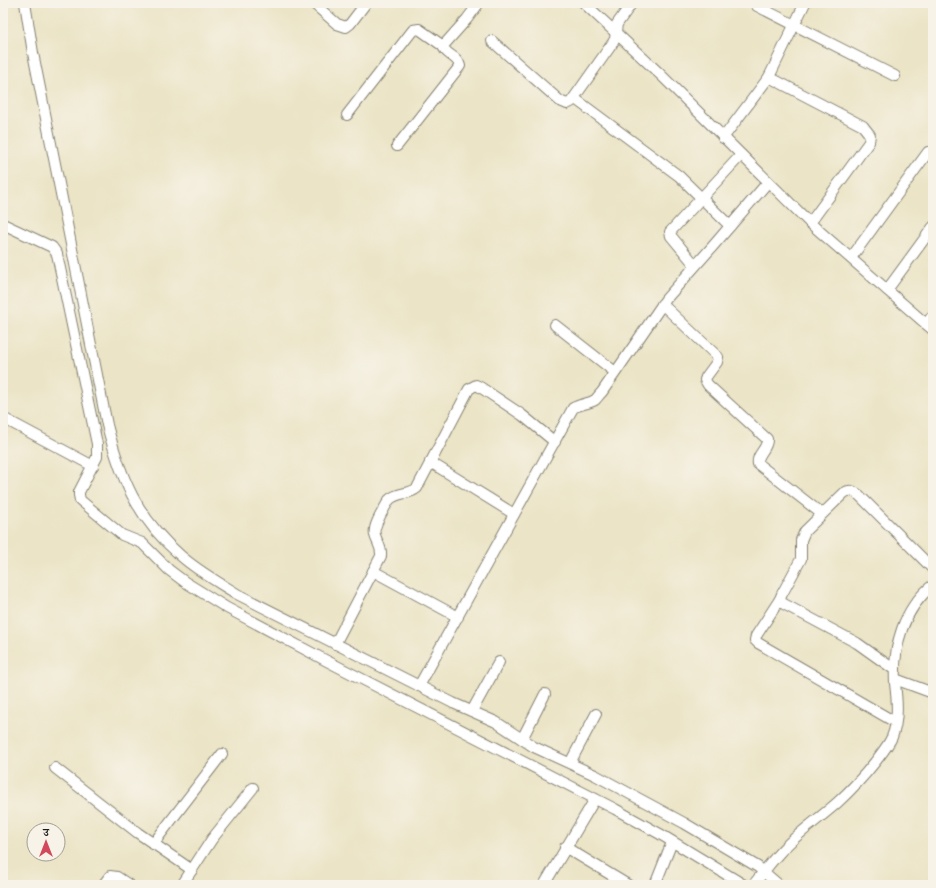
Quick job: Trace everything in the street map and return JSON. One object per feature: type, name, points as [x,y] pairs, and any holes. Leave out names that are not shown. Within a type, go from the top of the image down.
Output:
[{"type":"street","points":[[25,3],[33,53],[105,417],[120,470],[129,491],[145,517],[181,556],[195,567],[237,594],[419,686],[496,722],[534,747],[595,775],[684,823],[755,880]]},
{"type":"street","points":[[313,3],[337,24],[346,27],[366,3]]},
{"type":"street","points":[[443,46],[479,3]]},
{"type":"street","points":[[584,3],[810,222],[930,327],[933,315]]},
{"type":"street","points":[[492,41],[560,102],[567,104],[574,98],[612,44],[617,24],[632,3]]},
{"type":"street","points":[[755,3],[756,6],[895,76]]},
{"type":"street","points":[[723,138],[769,77],[805,3]]},
{"type":"street","points":[[348,115],[413,30],[419,29],[443,46],[444,50],[458,60],[460,66],[397,146]]},
{"type":"street","points":[[769,77],[863,126],[870,135],[869,142],[810,222]]},
{"type":"street","points":[[574,98],[688,183],[730,226]]},
{"type":"street","points":[[851,258],[928,152]]},
{"type":"street","points":[[696,265],[671,236],[670,232],[741,155]]},
{"type":"street","points":[[419,686],[573,408],[579,405],[587,404],[594,400],[602,392],[662,304],[768,182]]},
{"type":"street","points":[[3,224],[52,247],[57,254],[97,444],[97,458],[80,492],[80,500],[118,532],[142,543],[169,570],[185,582],[227,608],[595,799],[672,842],[755,880],[779,885]]},
{"type":"street","points":[[887,290],[933,227]]},
{"type":"street","points":[[662,304],[718,357],[717,362],[705,380],[708,385],[767,439],[767,445],[757,459],[758,464],[822,514]]},
{"type":"street","points":[[555,325],[616,372]]},
{"type":"street","points":[[335,644],[381,556],[381,548],[374,534],[376,524],[392,497],[410,492],[417,488],[469,389],[476,386],[518,412],[554,442]]},
{"type":"street","points":[[3,418],[93,466]]},
{"type":"street","points":[[430,462],[514,514]]},
{"type":"street","points":[[895,722],[755,640],[756,636],[780,599],[800,558],[803,535],[847,490],[859,495],[933,569]]},
{"type":"street","points":[[373,571],[458,617]]},
{"type":"street","points":[[755,880],[785,847],[838,802],[868,770],[892,737],[897,704],[895,675],[896,652],[903,624],[910,610],[918,599],[933,585]]},
{"type":"street","points":[[780,599],[782,603],[857,643],[895,675],[933,693]]},
{"type":"street","points":[[472,711],[499,662]]},
{"type":"street","points":[[522,739],[545,694]]},
{"type":"street","points":[[570,763],[596,714]]},
{"type":"street","points":[[153,844],[222,754]]},
{"type":"street","points":[[55,768],[153,844],[192,870]]},
{"type":"street","points":[[182,885],[212,839],[253,788]]},
{"type":"street","points":[[544,885],[565,847],[595,799]]},
{"type":"street","points":[[655,885],[672,842]]},
{"type":"street","points":[[565,847],[628,885]]},
{"type":"street","points":[[103,885],[110,876],[113,876],[129,885]]}]
